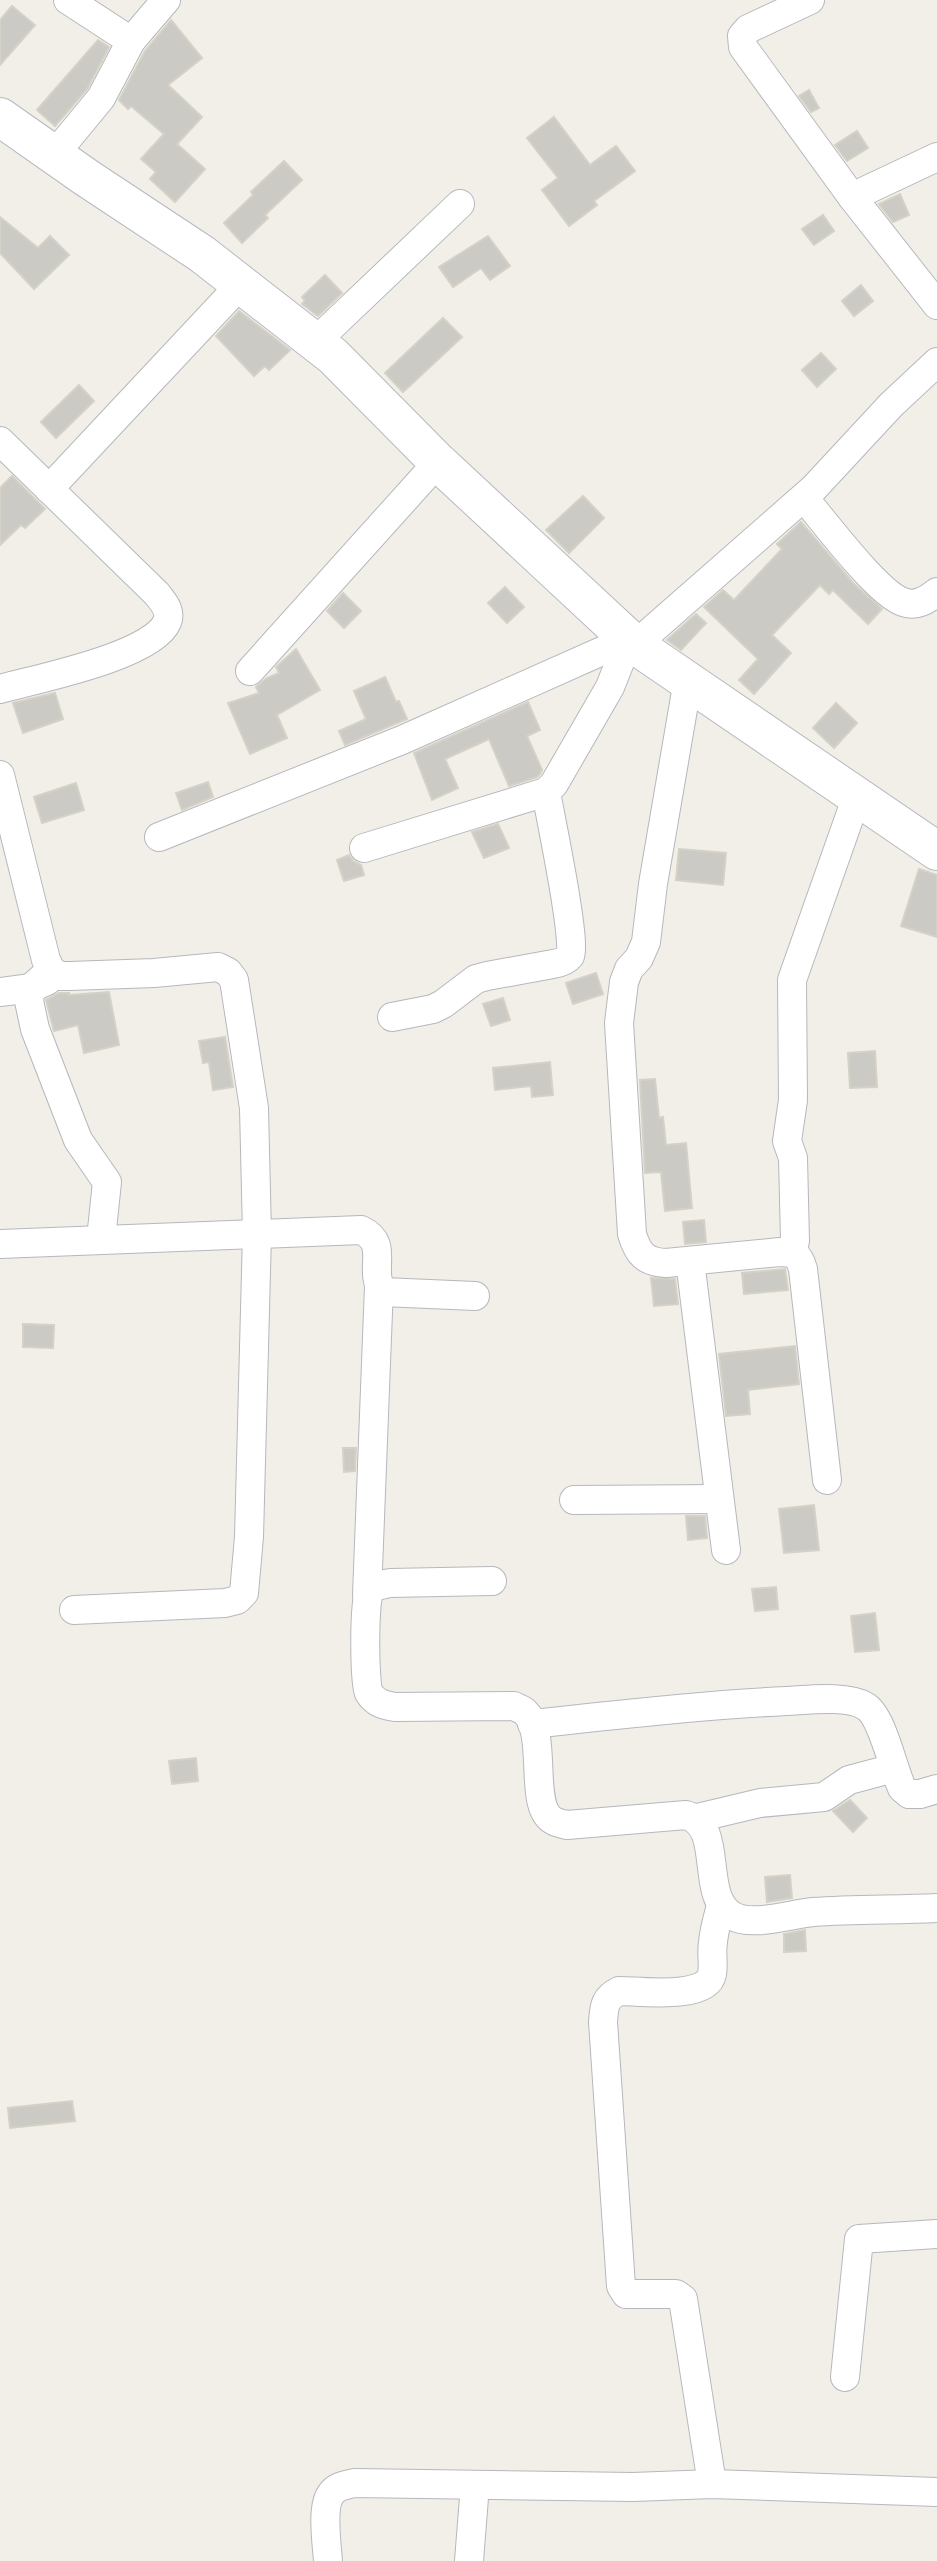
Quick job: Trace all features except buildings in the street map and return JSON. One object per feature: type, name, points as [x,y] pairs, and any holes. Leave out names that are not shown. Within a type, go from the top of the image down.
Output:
[{"type":"street","points":[[68,0],[131,41]]},
{"type":"street","points":[[54,155],[101,98],[131,41],[166,0]]},
{"type":"street","points":[[810,0],[748,29],[742,36],[743,47],[852,197],[937,305]]},
{"type":"street","points":[[0,117],[202,254],[333,356],[438,462],[632,642],[937,851]]},
{"type":"street","points":[[852,197],[937,157]]},
{"type":"street","points":[[315,342],[460,204]]},
{"type":"street","points":[[49,489],[241,284]]},
{"type":"street","points":[[159,837],[402,740],[632,642],[804,498],[891,405],[937,362]]},
{"type":"street","points":[[0,441],[157,594],[169,613],[168,621],[160,632],[136,648],[0,689]]},
{"type":"street","points":[[250,671],[438,462]]},
{"type":"street","points":[[804,498],[882,589],[902,602],[913,604],[936,595]]},
{"type":"street","points":[[364,848],[546,792],[554,784],[610,687],[632,642]]},
{"type":"street","points":[[688,680],[646,942],[624,982],[619,1023],[632,1234],[642,1257],[654,1262],[792,1252],[799,1257],[803,1269],[827,1480]]},
{"type":"street","points":[[0,775],[43,947],[47,978],[29,1001],[35,1029],[78,1140],[107,1182],[101,1239]]},
{"type":"street","points":[[392,1017],[433,1009],[476,979],[562,962],[569,956],[568,920],[546,792]]},
{"type":"street","points":[[792,1252],[795,1241],[793,1158],[787,1141],[793,1100],[792,980],[857,796]]},
{"type":"street","points":[[0,992],[47,978],[218,967],[228,972],[234,980],[254,1108],[257,1234],[244,1593],[237,1600],[225,1603],[74,1610]]},
{"type":"street","points":[[0,1244],[361,1230],[372,1235],[377,1245],[379,1286],[367,1595],[367,1689],[372,1698],[383,1705],[395,1707],[514,1706],[526,1713],[532,1724],[542,1802],[546,1814],[553,1821],[567,1825],[686,1815],[697,1818],[750,1805],[824,1797],[849,1780],[894,1768]]},
{"type":"street","points":[[690,1261],[726,1550]]},
{"type":"street","points":[[379,1286],[383,1292],[392,1294],[475,1296]]},
{"type":"street","points":[[574,1500],[719,1499]]},
{"type":"street","points":[[367,1595],[376,1586],[390,1583],[492,1581]]},
{"type":"street","points":[[532,1724],[737,1703],[825,1699],[849,1702],[864,1705],[874,1714],[902,1788],[909,1794],[937,1789]]},
{"type":"street","points":[[697,1818],[704,1827],[721,1905],[730,1915],[740,1919],[759,1920],[812,1912],[937,1908]]},
{"type":"street","points":[[712,2484],[683,2299],[676,2294],[626,2294],[621,2286],[603,2022],[604,2005],[610,1995],[619,1991],[687,1991],[708,1984],[712,1975],[712,1944],[721,1905]]},
{"type":"street","points":[[845,2377],[859,2239],[937,2234]]},
{"type":"street","points":[[328,2561],[326,2508],[330,2494],[341,2486],[354,2483],[633,2487],[712,2484],[937,2492]]},
{"type":"street","points":[[469,2561],[475,2485]]}]
